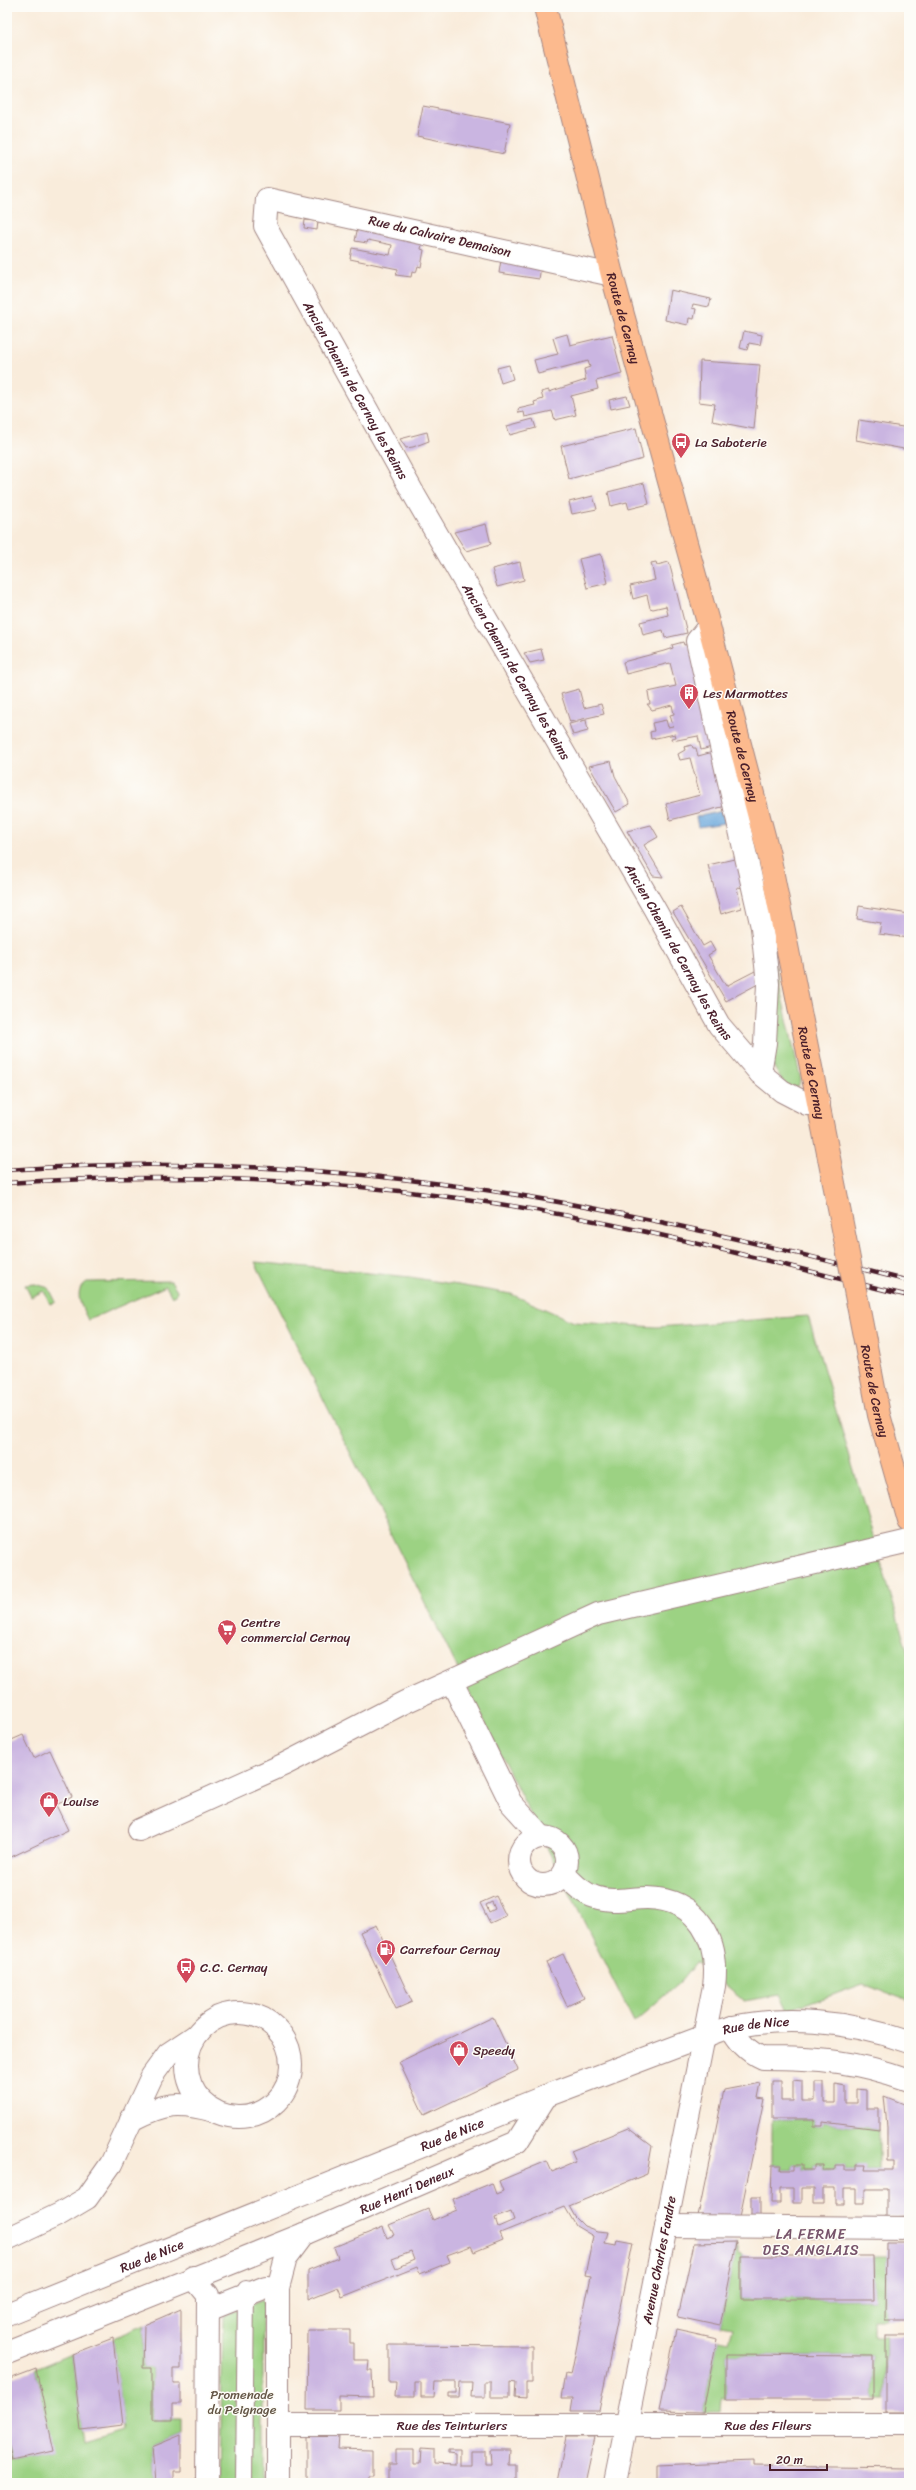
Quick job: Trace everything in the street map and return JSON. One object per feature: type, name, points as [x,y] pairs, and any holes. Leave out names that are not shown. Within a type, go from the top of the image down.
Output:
[{"type":"main road","name":"Route de Cernay","points":[[545,7],[612,274],[710,626],[769,855],[879,1415],[909,1521]]},
{"type":"street","name":"Rue du Calvaire Demaison","points":[[267,199],[612,274]]},
{"type":"street","name":"Ancien Chemin de Cernay les Reims","points":[[267,199],[265,226],[416,498],[650,901],[719,1025],[760,1073],[782,1091],[807,1104],[818,1104]]},
{"type":"street","name":"Route de Cernay","points":[[710,626],[697,641],[762,927],[768,984],[765,1043],[760,1073]]},
{"type":"street","points":[[138,1830],[285,1764],[405,1702],[452,1682],[598,1614],[909,1541]]},
{"type":"street","points":[[452,1682],[510,1803],[541,1836],[556,1840],[566,1851],[567,1859],[564,1874],[559,1880],[544,1885],[536,1884],[524,1876],[518,1862],[522,1848],[527,1842],[541,1836]]},
{"type":"street","name":"Avenue Charles Fandre","points":[[564,1874],[584,1892],[595,1897],[612,1900],[661,1899],[683,1908],[698,1920],[707,1931],[716,1960],[714,1986],[615,2483]]},
{"type":"street","points":[[7,2239],[60,2214],[87,2198],[111,2164],[131,2120],[152,2076],[168,2054],[195,2036],[206,2025],[229,2014],[243,2013],[257,2016],[279,2031],[286,2043],[291,2057],[291,2071],[287,2085],[280,2098],[266,2110],[244,2116],[232,2117],[215,2111],[184,2104],[153,2109],[131,2120]]},
{"type":"street","name":"Rue de Nice","points":[[7,2314],[546,2096],[730,2027],[783,2022],[833,2023],[857,2027],[909,2042]]},
{"type":"street","points":[[730,2027],[736,2038],[751,2052],[762,2058],[838,2060],[868,2067],[909,2080]]},
{"type":"street","points":[[195,2036],[189,2049],[187,2064],[189,2078],[194,2092],[203,2103],[215,2111]]},
{"type":"street","name":"Rue Henri Deneux","points":[[11,2347],[304,2234],[517,2142],[546,2096]]},
{"type":"street","points":[[666,2226],[909,2228]]},
{"type":"street","points":[[278,2483],[278,2288],[286,2258],[304,2234]]},
{"type":"street","points":[[193,2277],[208,2295],[207,2483]]},
{"type":"street","points":[[208,2312],[213,2308],[246,2292],[266,2287],[278,2288]]},
{"type":"street","points":[[244,2483],[246,2292]]},
{"type":"street","name":"Rue des Teinturiers","points":[[278,2425],[626,2424]]},
{"type":"street","name":"Rue des Fileurs","points":[[626,2424],[909,2425]]},
{"type":"green space","points":[[773,958],[801,1080],[798,1086],[791,1088],[782,1081],[772,1064]]},
{"type":"green space","points":[[255,1262],[410,1277],[511,1294],[574,1322],[657,1327],[808,1316],[909,1657],[909,2001],[863,1984],[788,2011],[780,1995],[744,2001],[696,1962],[681,1981],[634,2022]]},
{"type":"green space","points":[[171,1281],[177,1290],[176,1295],[172,1297],[166,1286],[88,1320],[81,1305],[79,1295],[80,1290],[87,1282]]},
{"type":"green space","points":[[35,1284],[49,1288],[56,1302],[50,1304],[44,1291],[31,1297],[25,1285]]},
{"type":"green space","points":[[772,2119],[814,2119],[814,2126],[823,2126],[823,2122],[879,2129],[879,2170],[865,2170],[865,2165],[856,2165],[856,2170],[844,2170],[844,2165],[836,2165],[835,2170],[823,2170],[823,2165],[814,2165],[814,2170],[802,2170],[802,2165],[793,2165],[793,2170],[780,2170],[780,2165],[772,2165]]},
{"type":"green space","points":[[737,2242],[737,2255],[741,2256],[741,2299],[874,2299],[873,2256],[886,2256],[885,2320],[873,2320],[873,2336],[886,2336],[885,2399],[873,2399],[873,2356],[726,2355],[726,2399],[722,2398],[721,2412],[703,2412],[717,2339],[729,2341],[733,2328],[720,2326]]},
{"type":"green space","name":"Promenade du Peignage","points":[[263,2299],[263,2483],[220,2483],[223,2319],[225,2315]]},
{"type":"green space","points":[[144,2325],[143,2368],[152,2368],[152,2420],[181,2420],[181,2435],[152,2447],[155,2483],[7,2483],[7,2440],[12,2460],[53,2451],[36,2369],[72,2354],[83,2442],[123,2430],[113,2338]]},
{"type":"water","points":[[722,811],[725,823],[698,827],[696,817]]},
{"type":"building","points":[[423,106],[510,123],[504,154],[417,136]]},
{"type":"building","points":[[305,220],[318,221],[317,230],[304,228]]},
{"type":"building","points":[[358,226],[423,240],[421,249],[424,250],[421,267],[418,266],[416,273],[412,272],[411,277],[396,275],[398,269],[350,259],[352,248],[390,255],[392,245],[368,240],[367,243],[355,241]]},
{"type":"building","points":[[501,260],[541,267],[539,279],[499,273]]},
{"type":"building","points":[[670,290],[711,299],[709,307],[693,304],[692,308],[696,309],[694,319],[689,318],[688,325],[665,320]]},
{"type":"building","points":[[744,331],[762,335],[760,345],[749,343],[747,350],[740,348]]},
{"type":"building","points":[[567,334],[570,345],[612,335],[622,374],[596,381],[598,389],[571,396],[576,415],[555,420],[552,411],[525,417],[524,412],[519,413],[518,409],[535,405],[534,402],[543,399],[541,392],[549,390],[549,392],[586,380],[584,369],[590,367],[588,361],[538,374],[534,360],[558,354],[553,338]]},
{"type":"building","points":[[700,361],[760,365],[754,429],[712,421],[715,404],[699,402]]},
{"type":"building","points":[[509,365],[513,379],[501,383],[497,368]]},
{"type":"building","points":[[627,396],[630,405],[611,409],[609,400]]},
{"type":"building","points":[[533,419],[536,428],[510,435],[507,426]]},
{"type":"building","points":[[859,420],[909,428],[909,450],[856,440]]},
{"type":"building","points":[[636,428],[643,459],[569,479],[561,446]]},
{"type":"building","points":[[427,432],[429,441],[413,447],[406,448],[400,439]]},
{"type":"building","points":[[644,483],[649,504],[629,509],[627,502],[611,506],[608,492]]},
{"type":"building","points":[[593,496],[597,509],[572,514],[569,502]]},
{"type":"building","points":[[486,524],[491,544],[466,551],[454,532]]},
{"type":"building","points":[[601,554],[608,583],[587,588],[579,559]]},
{"type":"building","points":[[520,562],[524,580],[497,587],[492,569]]},
{"type":"building","points":[[656,562],[657,565],[669,562],[687,633],[665,638],[663,630],[643,635],[640,622],[668,615],[666,606],[653,609],[650,608],[647,595],[633,599],[630,586],[655,580],[651,563]]},
{"type":"building","points":[[683,642],[684,645],[690,644],[715,746],[701,750],[698,736],[672,741],[671,738],[676,737],[675,734],[651,739],[650,732],[654,731],[652,723],[666,720],[668,727],[673,726],[670,715],[674,714],[672,705],[652,710],[647,704],[650,704],[648,692],[676,686],[670,663],[626,674],[623,662],[673,648],[672,645]]},
{"type":"building","points":[[541,649],[544,660],[530,663],[524,653]]},
{"type":"building","points":[[579,689],[584,708],[601,704],[604,714],[570,722],[561,694]]},
{"type":"building","points":[[586,720],[588,731],[573,735],[569,724]]},
{"type":"building","points":[[692,745],[693,748],[696,748],[698,756],[717,751],[730,805],[670,820],[666,804],[700,795],[690,758],[680,760],[678,754],[685,750],[684,747]]},
{"type":"building","points":[[611,761],[615,776],[630,804],[616,812],[589,766]]},
{"type":"building","points":[[651,825],[658,837],[644,845],[663,877],[653,876],[627,831]]},
{"type":"building","points":[[743,857],[751,889],[737,887],[741,908],[721,914],[708,865]]},
{"type":"building","points":[[859,906],[909,914],[909,938],[879,934],[881,923],[857,919]]},
{"type":"building","points":[[681,907],[703,946],[710,942],[715,951],[708,955],[726,986],[755,971],[758,984],[726,1001],[673,912]]},
{"type":"building","points":[[23,1735],[34,1758],[50,1750],[72,1797],[56,1805],[68,1830],[7,1859],[7,1742]]},
{"type":"building","points":[[496,1896],[506,1916],[490,1923],[480,1903]],"holes":[[[492,1902],[495,1909],[489,1912],[486,1905]]]},
{"type":"building","name":"Carrefour Cernay","points":[[376,1925],[412,2002],[396,2009],[360,1932]]},
{"type":"building","points":[[563,1954],[584,1998],[567,2006],[546,1962]]},
{"type":"building","name":"Speedy","points":[[493,2017],[518,2070],[424,2115],[399,2062]]},
{"type":"building","points":[[793,2080],[802,2081],[802,2101],[815,2101],[815,2082],[824,2082],[824,2103],[835,2103],[835,2084],[845,2086],[845,2103],[857,2103],[857,2089],[866,2090],[866,2109],[879,2109],[879,2129],[823,2122],[823,2126],[814,2126],[814,2119],[772,2119],[772,2081],[781,2081],[781,2101],[793,2101]]},
{"type":"building","points":[[761,2083],[758,2098],[764,2099],[740,2216],[698,2216],[724,2090]]},
{"type":"building","points":[[884,2096],[909,2106],[909,2216],[887,2217],[887,2189],[865,2189],[865,2203],[856,2203],[856,2189],[844,2189],[844,2204],[835,2204],[835,2188],[823,2188],[823,2203],[814,2203],[814,2188],[802,2188],[802,2203],[793,2203],[793,2188],[780,2188],[780,2203],[771,2203],[772,2165],[781,2165],[780,2170],[793,2170],[793,2165],[802,2165],[802,2170],[814,2170],[814,2165],[823,2165],[823,2170],[835,2170],[835,2165],[844,2165],[844,2170],[856,2170],[856,2165],[866,2165],[865,2170],[894,2170],[894,2161],[887,2161],[887,2126]]},
{"type":"building","points":[[628,2128],[652,2146],[647,2174],[569,2206],[575,2217],[584,2226],[597,2231],[608,2232],[605,2243],[616,2245],[617,2240],[633,2243],[599,2411],[571,2411],[573,2398],[561,2398],[565,2374],[571,2375],[591,2276],[585,2275],[593,2236],[576,2226],[565,2207],[500,2233],[503,2240],[474,2252],[471,2246],[447,2255],[450,2262],[420,2274],[417,2267],[342,2297],[338,2287],[308,2299],[308,2270],[338,2258],[334,2247],[383,2227],[387,2238],[394,2235],[389,2225],[428,2209],[433,2220],[457,2210],[453,2199],[492,2183],[496,2194],[503,2191],[499,2181],[547,2161],[552,2172],[576,2162],[571,2151]],"holes":[[[511,2212],[514,2220],[498,2227],[495,2218]],[[411,2252],[414,2260],[396,2268],[392,2259]]]},
{"type":"building","points":[[751,2197],[760,2197],[760,2216],[751,2216]]},
{"type":"building","points":[[737,2242],[720,2326],[678,2317],[694,2243]]},
{"type":"building","points":[[886,2242],[909,2242],[909,2320],[885,2320]]},
{"type":"building","points":[[741,2256],[873,2256],[874,2299],[741,2299]]},
{"type":"building","points":[[181,2309],[181,2369],[173,2369],[173,2383],[181,2383],[181,2404],[173,2404],[173,2420],[152,2420],[152,2368],[143,2368],[144,2325]]},
{"type":"building","points":[[308,2330],[350,2330],[350,2343],[354,2343],[354,2360],[369,2360],[368,2370],[372,2370],[373,2397],[339,2396],[339,2410],[307,2410]]},
{"type":"building","points":[[676,2330],[717,2339],[703,2412],[659,2411]]},
{"type":"building","points":[[886,2336],[909,2336],[909,2413],[886,2413]]},
{"type":"building","points":[[113,2338],[123,2425],[81,2430],[72,2354]]},
{"type":"building","points":[[389,2345],[532,2346],[532,2383],[526,2383],[526,2398],[515,2397],[516,2383],[510,2382],[510,2397],[491,2397],[491,2382],[485,2382],[485,2397],[471,2397],[472,2382],[460,2382],[459,2397],[448,2397],[448,2393],[456,2393],[456,2382],[435,2382],[434,2397],[421,2397],[421,2382],[415,2382],[415,2397],[395,2397],[396,2382],[389,2382]]},
{"type":"building","points":[[726,2355],[873,2356],[873,2399],[726,2399]]},
{"type":"building","points":[[36,2369],[54,2451],[12,2460],[7,2440],[7,2380]]},
{"type":"building","points":[[181,2435],[181,2472],[173,2472],[173,2483],[155,2483],[152,2447]]},
{"type":"building","points":[[307,2436],[339,2436],[338,2449],[372,2450],[372,2476],[368,2476],[368,2483],[307,2483]]},
{"type":"building","points":[[566,2437],[595,2437],[585,2483],[553,2483],[557,2482]]},
{"type":"building","points":[[421,2449],[434,2450],[434,2464],[455,2465],[455,2454],[448,2453],[448,2450],[459,2450],[459,2465],[471,2465],[471,2450],[485,2450],[485,2465],[491,2465],[490,2450],[510,2450],[509,2465],[516,2465],[516,2483],[388,2483],[388,2464],[395,2464],[395,2450],[414,2450],[414,2464],[420,2464]]},
{"type":"building","points":[[754,2461],[754,2466],[909,2468],[909,2483],[657,2483],[657,2465]]},
{"type":"railway","points":[[7,1170],[121,1165],[236,1166],[351,1174],[465,1187],[577,1205],[633,1216],[909,1281]]},
{"type":"railway","points":[[7,1183],[122,1178],[237,1179],[351,1186],[465,1199],[521,1207],[633,1229],[909,1296]]},
{"type":"place","name":"La Saboterie","points":[[681,459]]},
{"type":"place","name":"Les Marmottes","points":[[689,710]]},
{"type":"place","name":"Centre commercial Cernay","points":[[227,1646]]},
{"type":"place","name":"Louise","points":[[49,1818]]},
{"type":"place","name":"Carrefour Cernay","points":[[386,1966]]},
{"type":"place","name":"C.C. Cernay","points":[[186,1984]]},
{"type":"place","name":"Speedy","points":[[459,2067]]},
{"type":"district","name":"LA FERME DES ANGLAIS","points":[[811,2242]]}]
